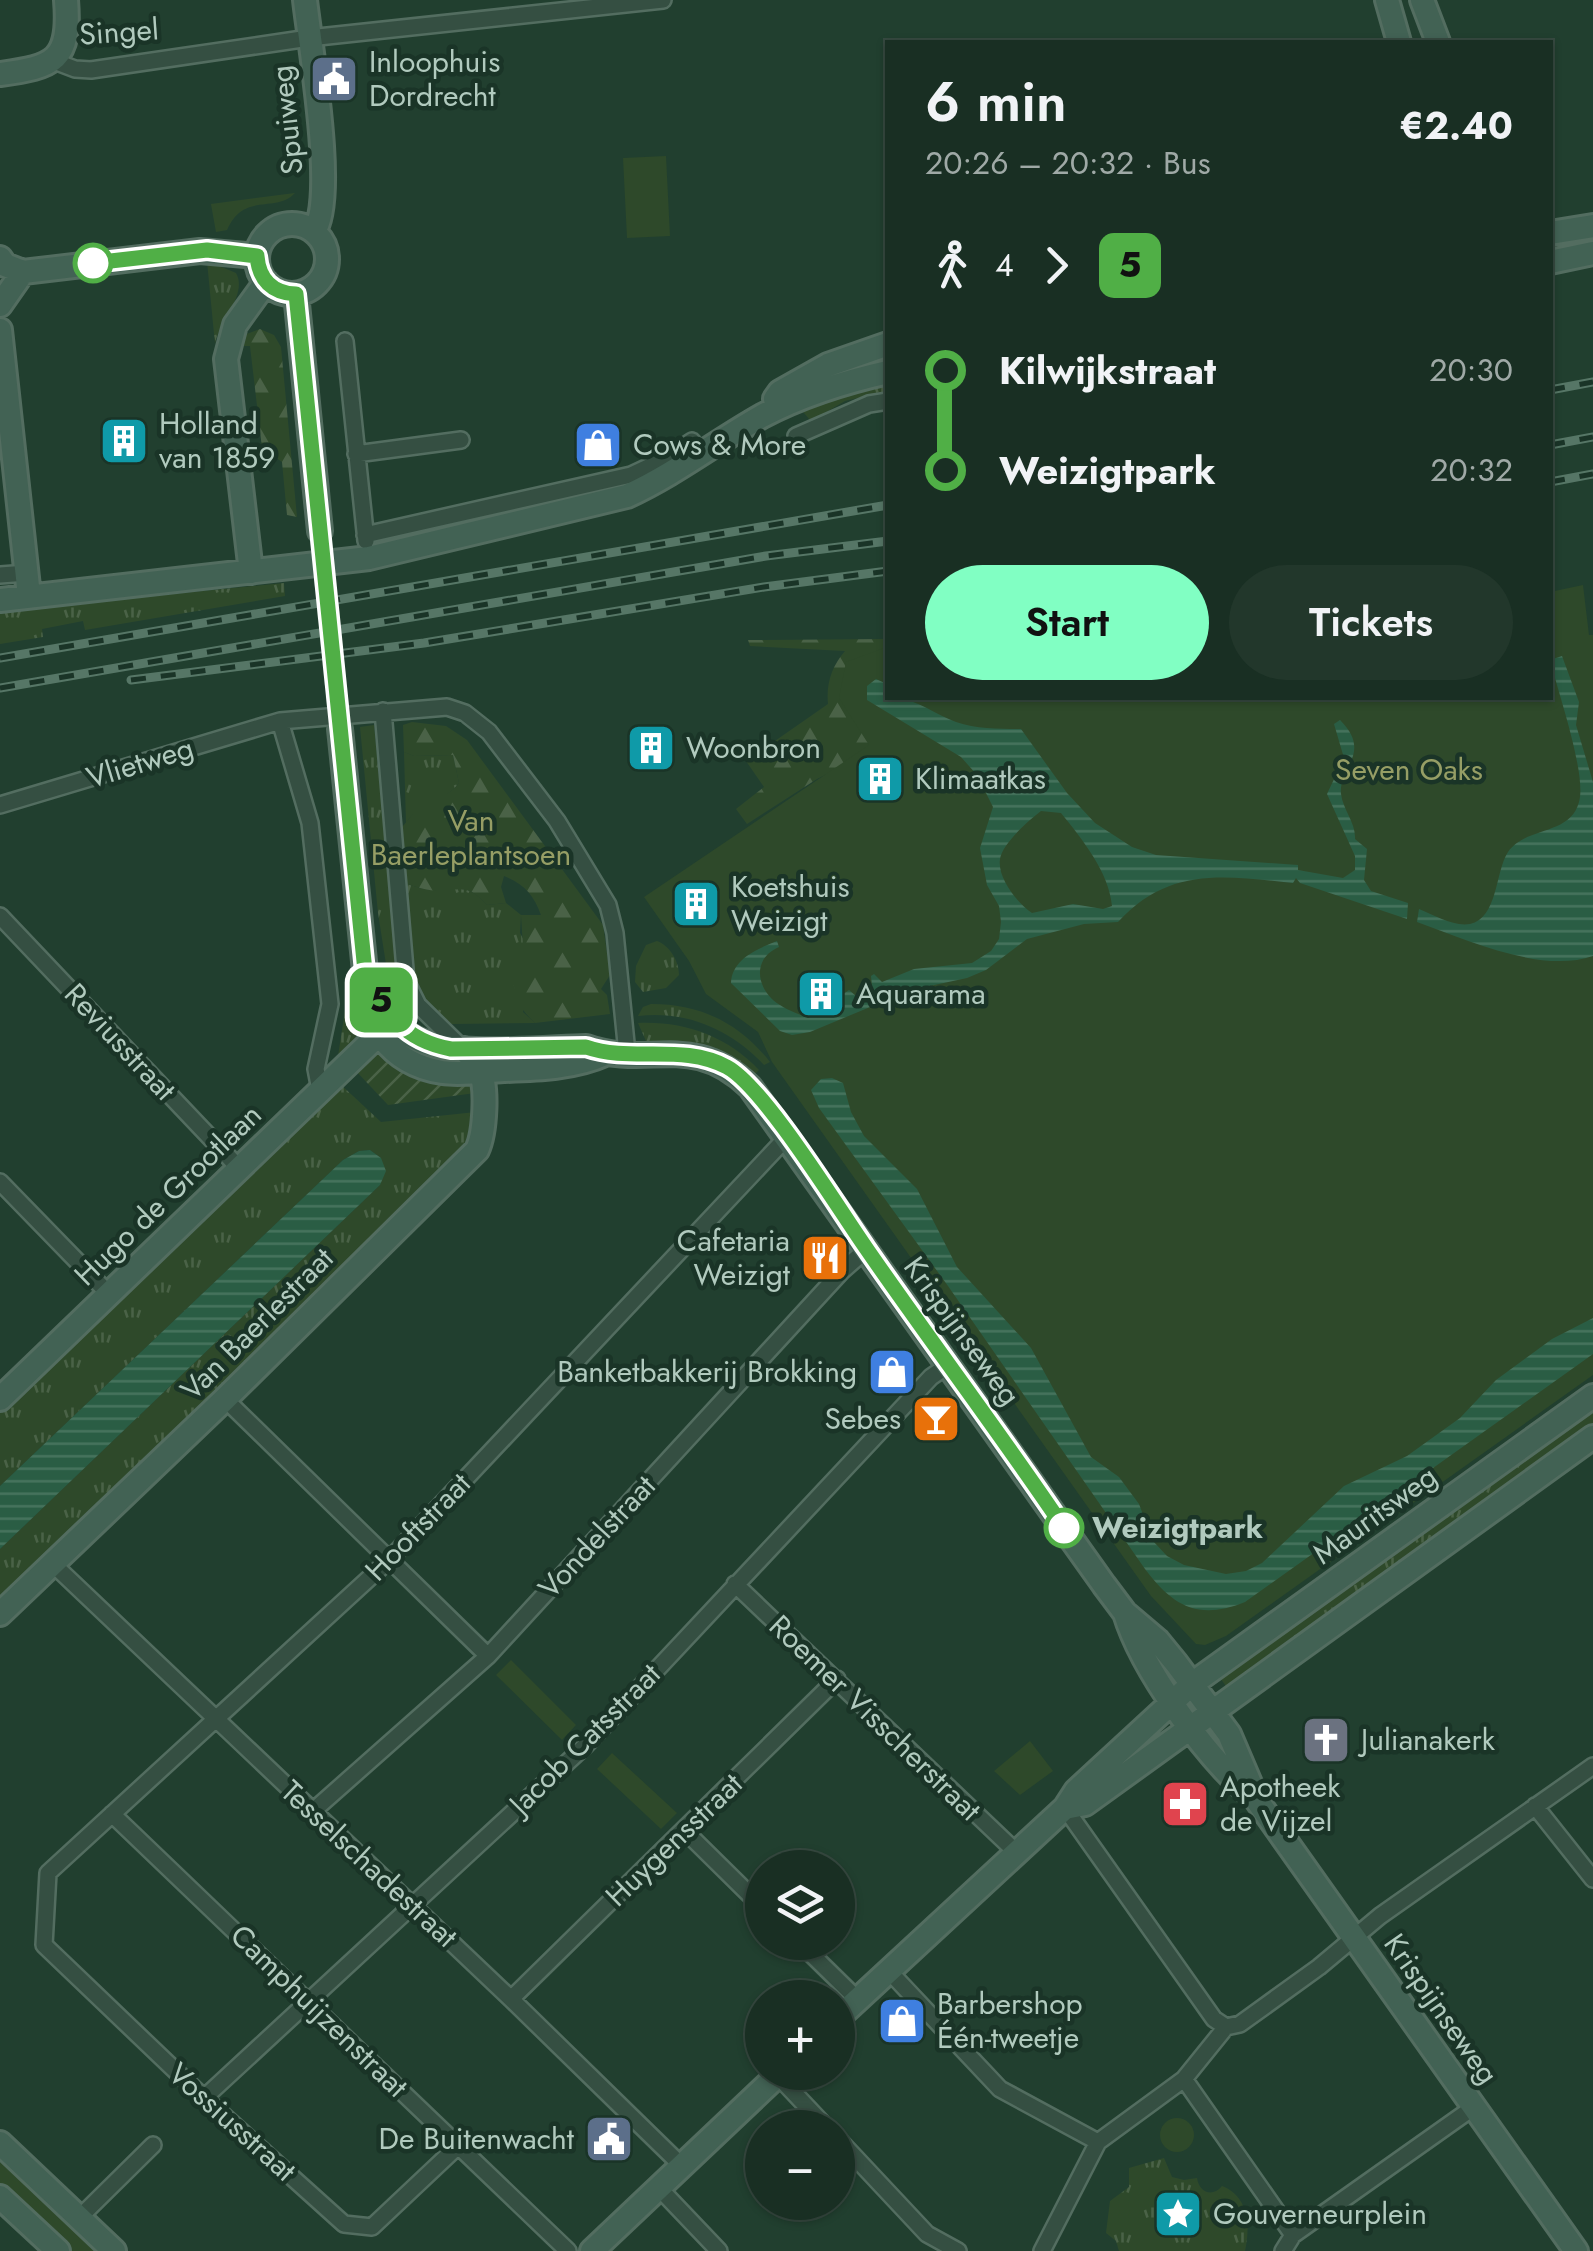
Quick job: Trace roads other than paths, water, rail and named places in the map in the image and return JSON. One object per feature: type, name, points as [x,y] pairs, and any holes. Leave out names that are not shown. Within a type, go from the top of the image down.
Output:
[{"type":"street","points":[[54,60],[63,46],[66,0]]},
{"type":"street","name":"Spuiweg","points":[[306,0],[325,186],[321,221],[314,231]]},
{"type":"street","name":"Singel","points":[[0,74],[30,72],[54,60],[92,70],[309,38],[663,0]]},
{"type":"street","points":[[1386,0],[1398,40]]},
{"type":"street","points":[[1422,0],[1437,40]]},
{"type":"street","points":[[300,224],[314,231],[325,246],[327,265],[318,283],[296,294],[282,293],[266,282],[257,256],[261,242],[278,227],[300,224]]},
{"type":"street","points":[[0,258],[5,265],[23,272],[200,251],[257,256]]},
{"type":"street","points":[[1553,261],[1593,253]]},
{"type":"street","points":[[0,305],[23,272]]},
{"type":"street","points":[[250,561],[226,360],[235,326],[266,282]]},
{"type":"street","points":[[296,294],[320,530]]},
{"type":"street","points":[[0,330],[4,403],[28,584]]},
{"type":"street","points":[[345,341],[367,547]]},
{"type":"street","points":[[0,575],[28,584],[367,547],[627,496],[660,481],[696,448],[760,418],[828,365],[885,345]]},
{"type":"street","points":[[783,398],[885,373]]},
{"type":"street","points":[[783,398],[801,434],[870,404],[885,402]]},
{"type":"street","points":[[356,454],[461,440]]},
{"type":"street","points":[[0,600],[28,584]]},
{"type":"street","points":[[320,1090],[317,1058],[330,1004],[310,822],[280,721],[447,707],[465,714],[489,732],[558,821],[608,904],[619,964],[616,1053]]},
{"type":"street","points":[[383,711],[406,981],[418,1004],[481,1071]]},
{"type":"street","name":"Vlietweg","points":[[0,805],[280,721]]},
{"type":"street","points":[[340,729],[365,971],[364,1000],[378,1035],[396,1054],[424,1068],[443,1072],[586,1063],[616,1053]]},
{"type":"street","name":"Reviusstraat","points":[[0,916],[239,1168]]},
{"type":"street","points":[[365,971],[390,1016],[410,1035],[432,1046],[586,1047],[616,1053]]},
{"type":"street","name":"Hugo de Grootlaan","points":[[0,1399],[378,1035]]},
{"type":"street","name":"Krispijnseweg","points":[[616,1053],[674,1052],[706,1057],[732,1069],[748,1085],[1125,1614],[1138,1648],[1172,1700],[1233,1780],[1258,1802]]},
{"type":"street","name":"Van Baerlestraat","points":[[0,1614],[477,1150],[483,1136],[481,1071]]},
{"type":"street","name":"Hooftstraat","points":[[46,1904],[48,1873],[389,1560],[788,1136]]},
{"type":"street","points":[[0,1182],[109,1294]]},
{"type":"street","name":"Vondelstraat","points":[[313,1812],[488,1656],[866,1249]]},
{"type":"street","name":"Jacob Catsstraat","points":[[204,2098],[586,1745],[931,1377],[950,1364]]},
{"type":"street","name":"Mauritsweg","points":[[1065,1808],[1076,1792],[1192,1684],[1593,1396]]},
{"type":"street","points":[[225,1399],[488,1656]]},
{"type":"street","points":[[817,1960],[857,2000],[1065,1808],[1086,1804],[1593,1437]]},
{"type":"street","name":"Tesselschadestraat","points":[[53,1564],[412,1904],[682,2167]]},
{"type":"street","name":"Roemer Visscherstraat","points":[[735,1584],[1015,1852]]},
{"type":"street","name":"Krispijnseweg","points":[[1125,1614],[1158,1642],[1213,1712],[1232,1740],[1258,1802],[1576,2251]]},
{"type":"street","name":"Huygensstraat","points":[[510,1998],[837,1679]]},
{"type":"street","points":[[1042,2251],[1098,2142],[1184,2078],[1226,2027],[1240,2024],[1593,1766]]},
{"type":"street","points":[[1535,1806],[1593,1879]]},
{"type":"street","points":[[1065,1808],[1214,2019],[1226,2027]]},
{"type":"street","name":"Camphuijzenstraat","points":[[112,1814],[568,2251]]},
{"type":"street","points":[[685,1831],[745,1890]]},
{"type":"street","name":"Vossiusstraat","points":[[46,1904],[44,1945],[204,2098],[344,2224],[372,2227],[459,2145]]},
{"type":"street","points":[[888,1970],[1000,2089],[1098,2142]]},
{"type":"street","points":[[1184,2078],[1293,2234]]},
{"type":"street","points":[[592,2251],[762,2090]]},
{"type":"street","points":[[793,2090],[811,2110]]},
{"type":"street","points":[[1284,2251],[1293,2234],[1474,2107]]},
{"type":"street","points":[[0,2143],[114,2251]]},
{"type":"street","points":[[79,2218],[153,2144]]},
{"type":"street","points":[[855,2157],[927,2234],[958,2251]]},
{"type":"street","points":[[660,2189],[719,2251]]},
{"type":"street","points":[[0,2197],[58,2251]]},
{"type":"tunnel","points":[[320,531],[340,729]]},
{"type":"railway","points":[[1553,389],[1593,382]]},
{"type":"railway","points":[[1553,444],[1593,437]]},
{"type":"railway","points":[[1553,481],[1593,474]]},
{"type":"railway","points":[[0,658],[885,506]]},
{"type":"railway","points":[[0,688],[766,556],[885,541]]},
{"type":"railway","points":[[131,680],[424,643],[764,587],[885,571]]},
{"type":"place","name":"Inloophuis Dordrecht","points":[[334,79]]},
{"type":"place","name":"Holland van 1859","points":[[124,441]]},
{"type":"place","name":"Cows & More","points":[[598,445]]},
{"type":"place","name":"Woonbron","points":[[651,748]]},
{"type":"place","name":"Klimaatkas","points":[[880,779]]},
{"type":"place","name":"Koetshuis Weizigt","points":[[696,904]]},
{"type":"place","name":"Aquarama","points":[[821,994]]},
{"type":"place","name":"Cafetaria Weizigt","points":[[825,1258]]},
{"type":"place","name":"Banketbakkerij Brokking","points":[[892,1372]]},
{"type":"place","name":"Sebes","points":[[936,1419]]},
{"type":"place","name":"Weizigtpark","points":[[1064,1528]]},
{"type":"place","name":"Julianakerk","points":[[1326,1740]]},
{"type":"place","name":"Apotheek de Vijzel","points":[[1185,1804]]},
{"type":"place","name":"Barbershop Één-tweetje","points":[[902,2021]]},
{"type":"place","name":"De Buitenwacht","points":[[609,2139]]},
{"type":"place","name":"Gouverneurplein","points":[[1178,2214]]},
{"type":"park label","name":"Seven Oaks","points":[[1409,770]]},
{"type":"park label","name":"Van Baerleplantsoen","points":[[471,838]]}]
